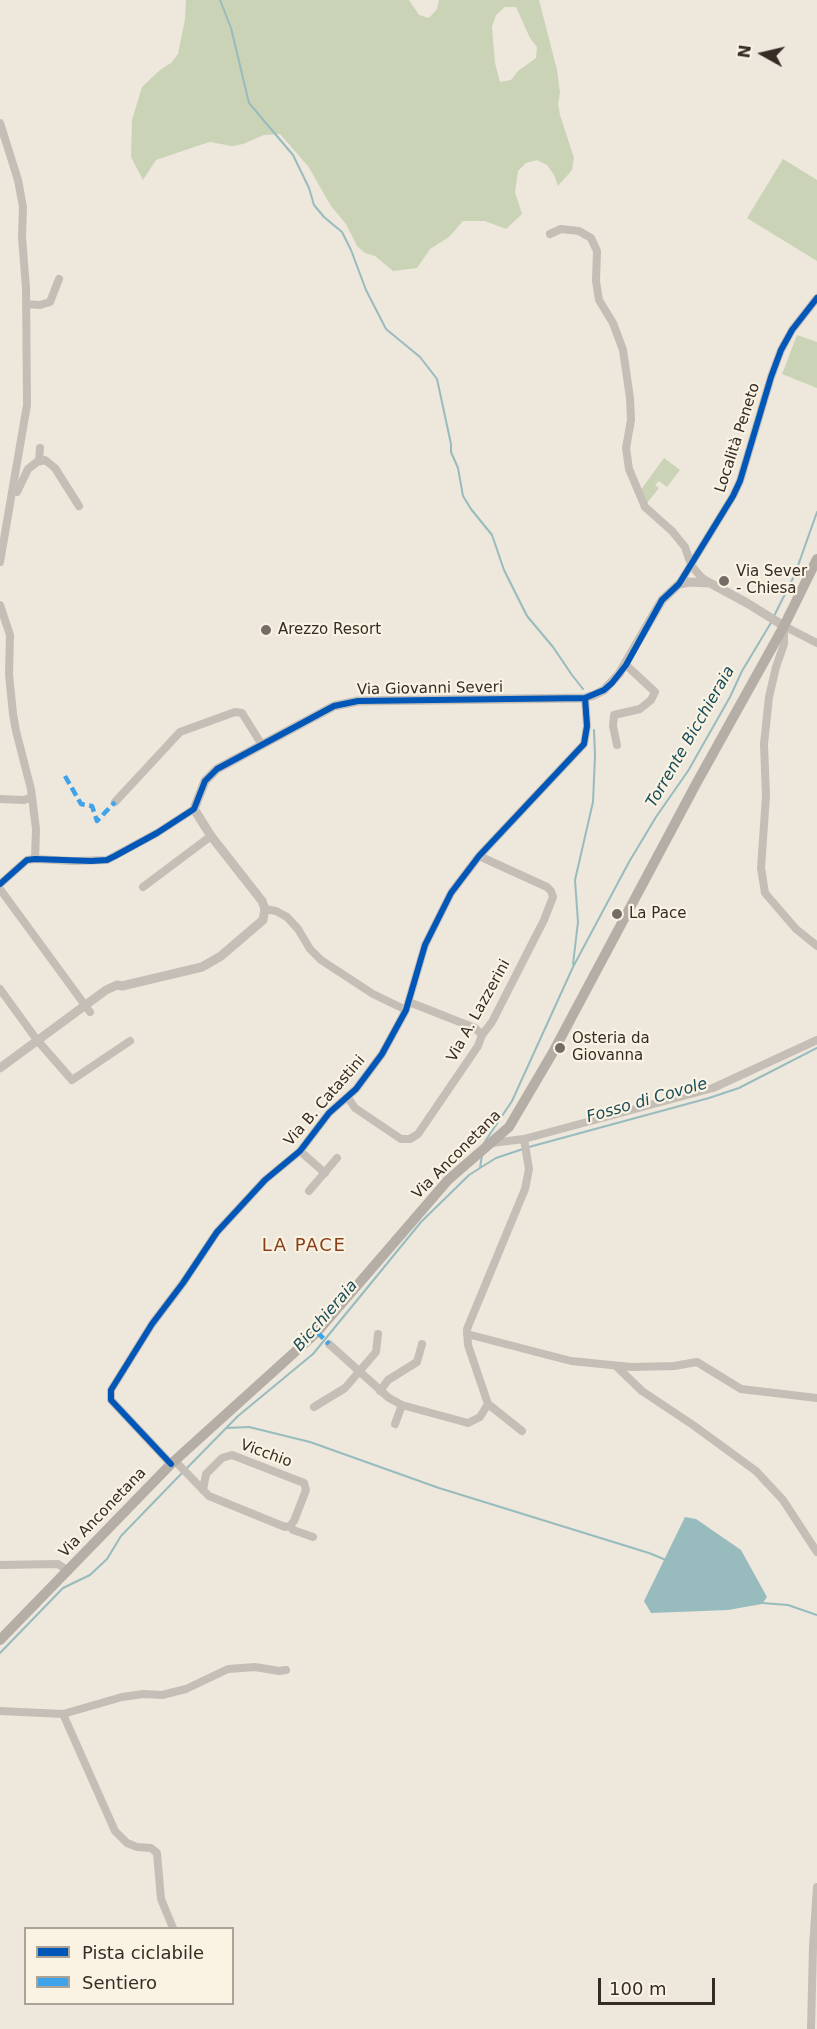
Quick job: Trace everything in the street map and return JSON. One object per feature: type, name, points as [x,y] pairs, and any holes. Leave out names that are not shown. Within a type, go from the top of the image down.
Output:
[{"type":"main road","name":"Via Anconetana","points":[[0,1640],[175,1464],[317,1332],[448,1180],[509,1127],[541,1072],[817,560]]},
{"type":"street","points":[[0,123],[18,180],[23,207],[27,405],[0,562]]},
{"type":"street","points":[[550,234],[561,229],[579,231],[591,238],[597,250],[596,281],[599,300],[613,323],[623,350],[630,398],[631,420],[626,448],[629,469],[645,507],[672,531],[685,548],[691,565],[701,577],[817,643]]},
{"type":"street","points":[[26,304],[40,305],[50,302],[59,279]]},
{"type":"street","name":"Località Peneto","points":[[679,584],[724,512],[740,481],[781,350],[792,330],[817,298]]},
{"type":"street","points":[[39,461],[40,448]]},
{"type":"street","points":[[10,514],[25,474],[32,465],[39,461],[48,461],[55,468],[79,506]]},
{"type":"street","points":[[679,584],[710,583]]},
{"type":"street","name":"Via Giovanni Severi","points":[[194,809],[205,781],[217,769],[334,706],[358,701],[585,698],[604,690],[626,665],[662,600],[679,584]]},
{"type":"street","points":[[0,605],[10,635],[9,674],[13,714],[32,797],[36,829],[35,859]]},
{"type":"street","points":[[781,624],[784,644],[769,697],[764,744],[766,796],[762,882],[765,893],[796,929],[817,946]]},
{"type":"street","points":[[617,745],[613,726],[614,715],[640,709],[651,700],[655,692],[626,665]]},
{"type":"street","name":"Via B. Catastini","points":[[175,1464],[111,1400],[111,1390],[152,1324],[217,1232],[265,1180],[300,1151],[329,1113],[348,1098],[382,1054],[407,1006],[425,945],[452,893],[479,856],[584,744],[587,726],[585,698]]},
{"type":"street","points":[[115,801],[180,732],[235,712],[242,713],[262,746]]},
{"type":"street","points":[[0,799],[24,800],[32,797]]},
{"type":"street","points":[[0,884],[22,862],[35,859],[107,860],[157,833],[194,809],[211,836],[262,901],[265,909],[263,920],[257,926],[220,956],[202,967],[122,986],[117,985],[105,990],[87,1008],[37,1040],[0,1068]]},
{"type":"street","points":[[143,888],[211,836]]},
{"type":"street","name":"Via A. Lazzerini","points":[[348,1098],[355,1108],[401,1138],[410,1139],[418,1134],[488,1029],[544,920],[552,897],[551,891],[547,888],[479,856]]},
{"type":"street","points":[[0,889],[87,1008]]},
{"type":"street","points":[[265,909],[276,911],[287,917],[298,929],[310,949],[321,960],[373,994],[475,1028],[482,1035]]},
{"type":"street","points":[[0,989],[37,1040],[72,1080],[130,1041]]},
{"type":"street","points":[[492,1143],[524,1142],[713,1088],[817,1040]]},
{"type":"street","points":[[522,1431],[488,1404],[470,1353],[467,1334],[470,1321],[525,1189],[528,1178],[528,1156],[524,1142]]},
{"type":"street","points":[[300,1151],[325,1173]]},
{"type":"street","points":[[309,1191],[337,1158]]},
{"type":"street","points":[[315,1407],[345,1388],[376,1352],[378,1334]]},
{"type":"street","points":[[467,1334],[571,1361],[617,1366],[674,1366],[697,1362],[741,1389],[817,1398]]},
{"type":"street","points":[[329,1344],[380,1391],[402,1405],[468,1423],[480,1417],[488,1404]]},
{"type":"street","points":[[380,1391],[388,1380],[417,1362],[422,1344]]},
{"type":"street","points":[[617,1366],[642,1391],[756,1471],[783,1500],[817,1552]]},
{"type":"street","points":[[395,1424],[402,1405]]},
{"type":"street","name":"Vicchio","points":[[203,1490],[206,1474],[227,1455],[304,1483],[306,1490],[290,1526]]},
{"type":"street","points":[[175,1464],[209,1496],[313,1537]]},
{"type":"street","points":[[0,1565],[58,1564],[68,1571]]},
{"type":"street","points":[[0,1711],[63,1714],[122,1697],[143,1694],[162,1695],[186,1689],[228,1669],[255,1667],[286,1670]]},
{"type":"street","points":[[63,1714],[115,1831],[127,1843],[137,1847],[151,1848],[157,1853],[161,1899],[172,1927]]},
{"type":"street","points":[[811,2029],[817,1887]]},
{"type":"green space","points":[[186,0],[409,0],[419,15],[429,18],[437,9],[439,0],[539,0],[557,70],[560,93],[558,104],[574,158],[572,170],[558,186],[547,165],[537,160],[526,163],[518,171],[515,192],[522,214],[506,229],[485,221],[463,221],[449,237],[430,249],[417,268],[393,271],[375,256],[365,253],[357,246],[346,224],[331,206],[308,166],[280,134],[264,135],[232,146],[210,142],[200,145],[156,160],[143,180],[131,157],[132,120],[142,87],[171,63],[178,54]],"holes":[[[505,7],[516,7],[530,38],[537,47],[536,58],[518,71],[511,80],[500,82],[495,63],[492,27],[496,15]]]},
{"type":"green space","points":[[783,159],[817,180],[817,261],[747,218]]},
{"type":"green space","points":[[797,335],[817,342],[817,388],[782,374]]},
{"type":"green space","points":[[664,458],[680,470],[667,487],[659,481],[655,485],[659,488],[647,503],[640,491]]},
{"type":"water","points":[[685,1517],[696,1519],[741,1550],[767,1597],[762,1604],[728,1610],[651,1613],[644,1601]]},
{"type":"waterway","points":[[220,0],[231,28],[249,103],[293,155],[309,188],[314,205],[342,232],[366,290],[386,329],[420,357],[437,379],[451,452],[458,468],[463,496],[492,535],[504,570],[527,616],[583,689]]},
{"type":"waterway","name":"Torrente Bicchieraia","points":[[774,616],[795,574],[817,512]]},
{"type":"waterway","name":"Torrente Bicchieraia","points":[[484,1143],[512,1101],[573,967],[629,862],[656,817],[688,771],[772,621]]},
{"type":"waterway","points":[[573,964],[578,922],[575,880],[593,802],[594,730]]},
{"type":"waterway","name":"Fosso di Covole","points":[[529,1147],[739,1088],[817,1048]]},
{"type":"waterway","name":"Fosso di Covole","points":[[480,1168],[496,1158],[523,1149]]},
{"type":"waterway","name":"Bicchieraia","points":[[186,1469],[238,1416],[313,1354],[421,1222],[469,1175],[480,1168],[482,1155]]},
{"type":"waterway","points":[[226,1428],[249,1427],[310,1442],[439,1488],[666,1560]]},
{"type":"waterway","name":"Bicchieraia","points":[[0,1653],[63,1588],[90,1575],[107,1559],[121,1536],[182,1473]]},
{"type":"waterway","points":[[762,1603],[788,1605],[817,1615]]},
{"type":"marked path","points":[[65,776],[81,804],[92,806],[97,821],[115,802]]},
{"type":"marked path","points":[[317,1332],[329,1344]]},
{"type":"cycle path","points":[[0,884],[27,860],[91,861],[107,860],[115,856],[194,809],[205,781],[217,769],[334,706],[358,701],[585,698],[604,690],[626,665],[662,600],[679,584],[733,496],[740,481],[781,350],[792,330],[817,298]]},
{"type":"cycle path","points":[[171,1464],[111,1400],[111,1390],[152,1324],[217,1232],[265,1180],[300,1151],[329,1113],[356,1089],[382,1054],[406,1010],[425,945],[451,893],[479,856],[584,744],[587,726],[585,698]]},
{"type":"place","name":"Via Sever - Chiesa","points":[[724,581]]},
{"type":"place","name":"Arezzo Resort","points":[[266,630]]},
{"type":"place","name":"La Pace","points":[[617,914]]},
{"type":"place","name":"Osteria da Giovanna","points":[[560,1048]]},
{"type":"district","name":"LA PACE","points":[[304,1246]]}]
